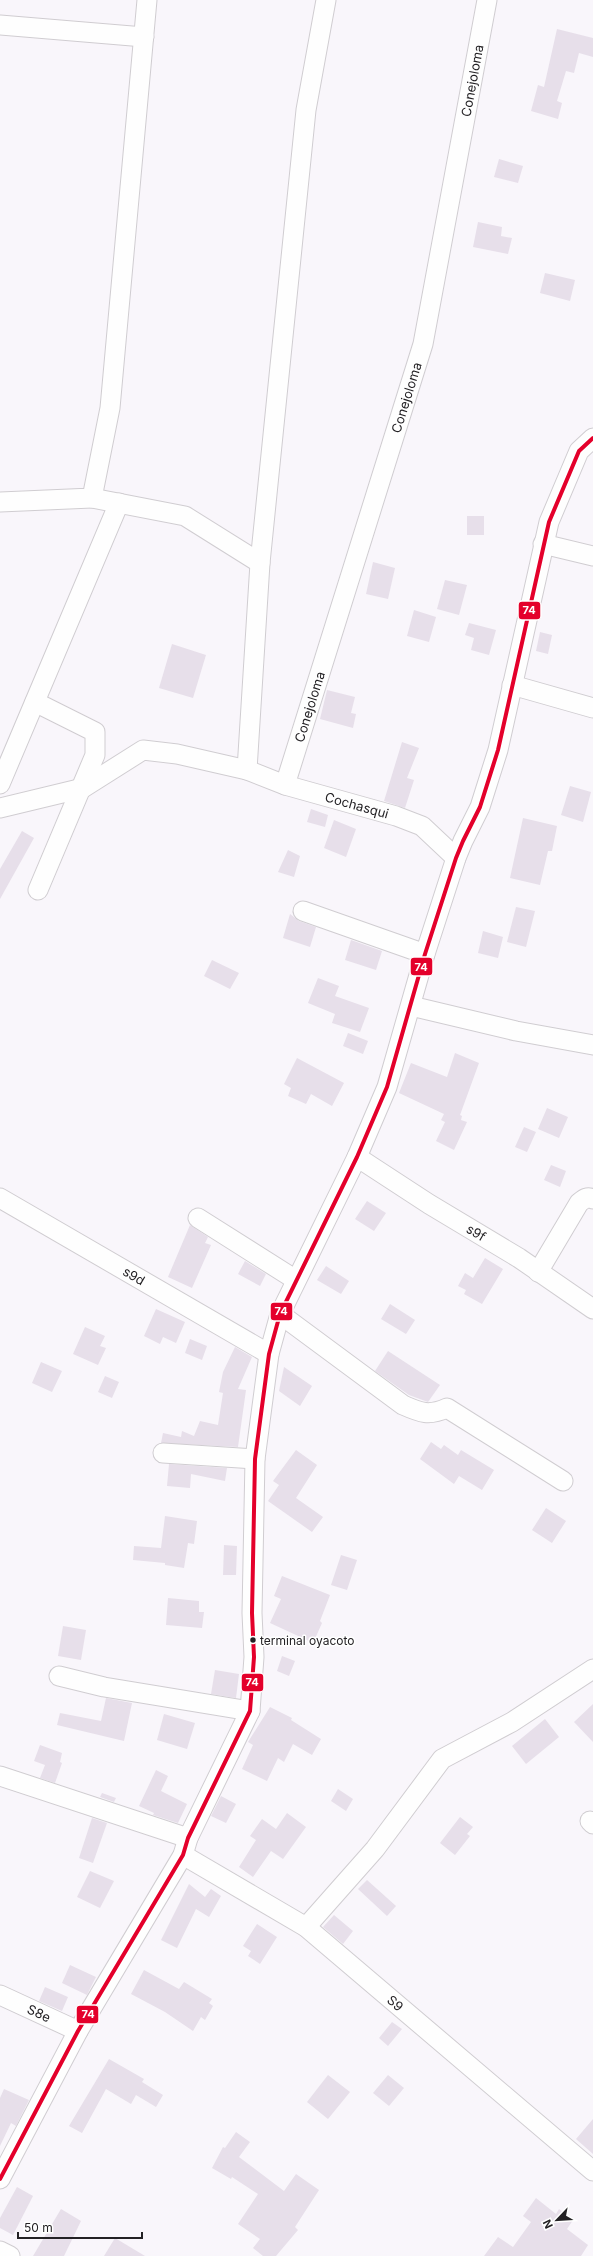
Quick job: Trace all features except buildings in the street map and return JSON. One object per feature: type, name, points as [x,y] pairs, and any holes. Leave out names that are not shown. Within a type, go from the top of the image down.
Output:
[{"type":"street","points":[[92,498],[110,408],[147,0]]},
{"type":"street","points":[[247,770],[260,563],[306,110],[326,0]]},
{"type":"street","name":"Conejoloma","points":[[285,785],[423,344],[487,0]]},
{"type":"street","points":[[0,25],[144,37]]},
{"type":"street","points":[[0,2179],[78,2031],[185,1846],[250,1711],[254,1657],[252,1613],[255,1459],[269,1354],[280,1314],[358,1157],[387,1087],[425,954],[456,858],[463,840],[480,807],[498,750],[549,522],[579,450],[593,438]]},
{"type":"street","points":[[0,502],[92,498],[185,516],[260,563]]},
{"type":"street","points":[[0,784],[119,504]]},
{"type":"street","points":[[543,544],[593,556]]},
{"type":"street","points":[[512,685],[593,708]]},
{"type":"street","points":[[35,702],[95,732],[95,755],[83,788],[38,890]]},
{"type":"street","name":"Cochasqui","points":[[0,808],[83,788],[143,750],[177,754],[247,770],[285,785],[396,816],[422,826],[456,858]]},
{"type":"street","points":[[303,911],[425,954]]},
{"type":"street","points":[[411,1006],[516,1031],[593,1045]]},
{"type":"street","name":"s9f","points":[[358,1157],[428,1204],[519,1258],[593,1309]]},
{"type":"street","points":[[538,1272],[579,1203],[583,1199],[589,1197],[593,1199]]},
{"type":"street","name":"s9d","points":[[0,1198],[269,1354]]},
{"type":"street","points":[[198,1218],[296,1280]]},
{"type":"street","points":[[280,1314],[403,1405],[419,1412],[435,1413],[447,1408],[563,1481]]},
{"type":"street","points":[[163,1453],[255,1459]]},
{"type":"street","points":[[306,1927],[375,1849],[442,1759],[512,1722],[593,1669]]},
{"type":"street","points":[[59,1676],[104,1687],[250,1711]]},
{"type":"street","name":"S9","points":[[0,1776],[185,1846],[306,1927],[593,2171]]},
{"type":"street","name":"S8e","points":[[0,1995],[78,2031]]},
{"type":"street","points":[[0,2251],[10,2256]]},
{"type":"transit line","name":"74","points":[[0,2179],[78,2031],[183,1855],[188,1838],[250,1711],[254,1657],[252,1613],[255,1459],[269,1354],[280,1314],[357,1157],[387,1087],[425,954],[456,858],[480,807],[498,750],[549,522],[579,451],[593,438]]},
{"type":"place","name":"terminal oyacoto","points":[[253,1640]]}]
